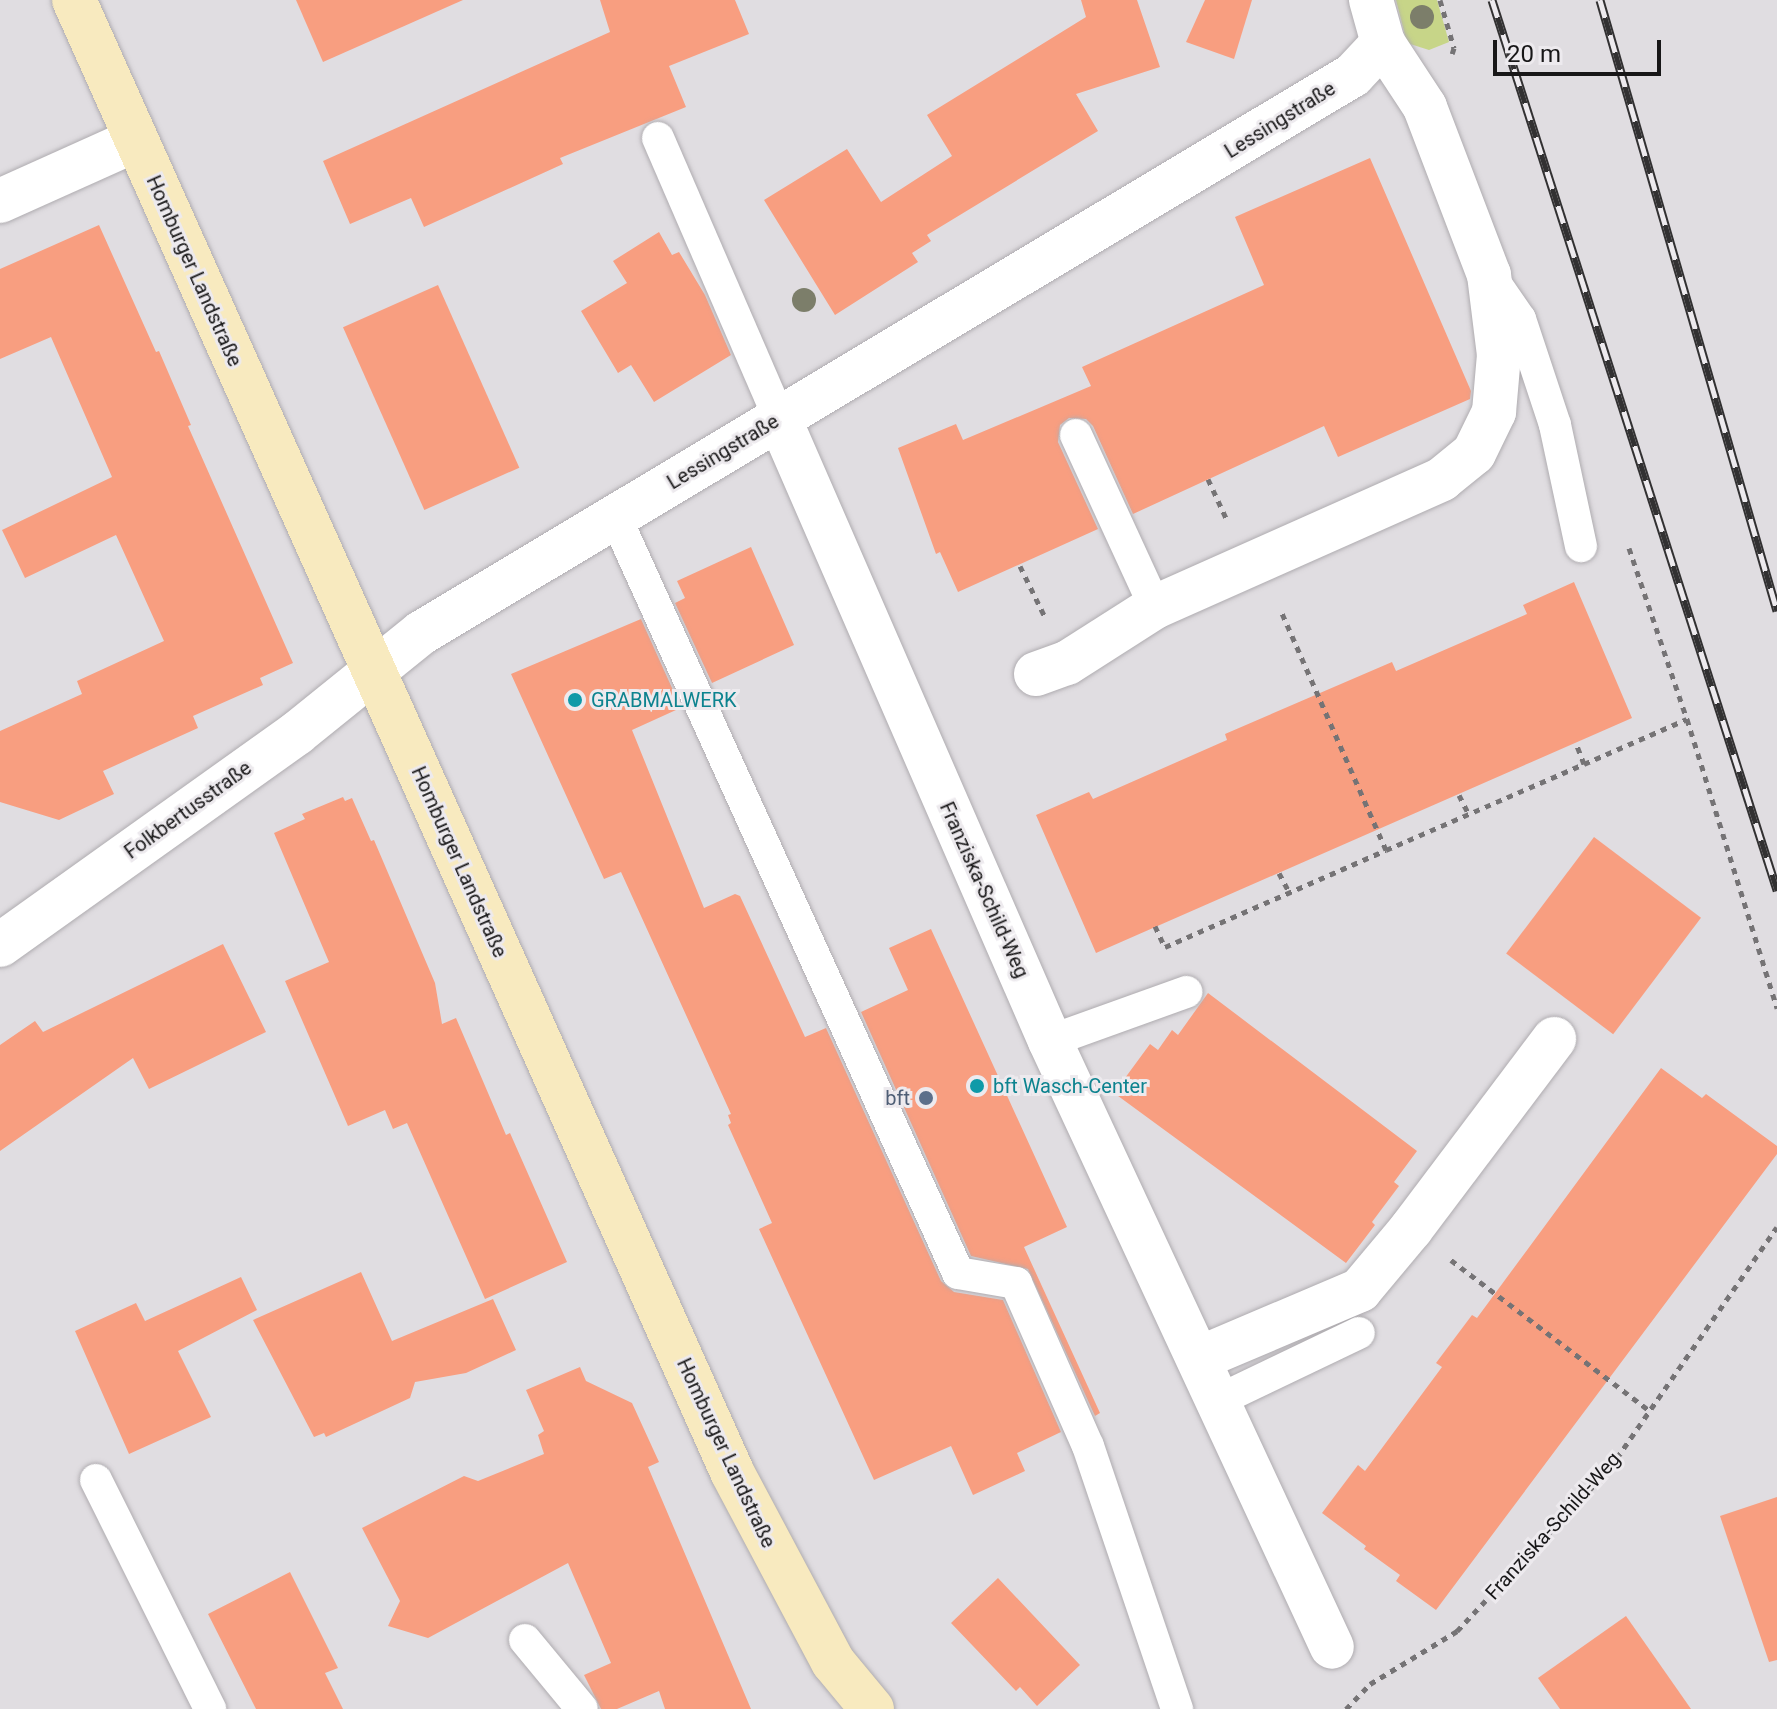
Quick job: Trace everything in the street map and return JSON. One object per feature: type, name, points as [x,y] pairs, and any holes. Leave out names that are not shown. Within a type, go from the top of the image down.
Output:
[{"type":"main road","name":"Homburger Landstraße","points":[[74,0],[732,1472],[833,1662],[872,1709]]},
{"type":"street","points":[[1036,674],[1067,663],[1155,607],[1442,479],[1474,453],[1494,412],[1499,355],[1489,275],[1425,107],[1383,43],[1371,0]]},
{"type":"street","name":"Lessingstraße","points":[[374,671],[421,633],[1014,281],[1340,83],[1383,43]]},
{"type":"street","points":[[0,201],[136,140]]},
{"type":"street","name":"Franziska-Schild-Weg","points":[[779,418],[1050,1041],[1332,1647]]},
{"type":"street","name":"Folkbertusstraße","points":[[0,945],[297,733],[374,671]]},
{"type":"street","points":[[1200,1358],[1360,1290],[1411,1229],[1554,1039]]},
{"type":"lane","points":[[658,138],[779,418]]},
{"type":"lane","points":[[1489,275],[1520,319],[1555,425],[1581,546]]},
{"type":"lane","points":[[1076,435],[1155,607]]},
{"type":"lane","points":[[615,516],[958,1273],[1016,1283],[1088,1446],[1177,1709]]},
{"type":"lane","points":[[1050,1041],[1186,992]]},
{"type":"lane","points":[[1219,1400],[1359,1333]]},
{"type":"lane","points":[[96,1480],[210,1709]]},
{"type":"lane","points":[[525,1640],[582,1709]]},
{"type":"path","points":[[1440,0],[1454,48],[1449,63]]},
{"type":"path","points":[[1258,560],[1386,850]]},
{"type":"path","points":[[1155,926],[1165,947],[1687,719]]},
{"type":"path","points":[[1576,743],[1584,764]]},
{"type":"path","points":[[1459,795],[1469,815]]},
{"type":"path","points":[[1279,873],[1290,894]]},
{"type":"path","name":"Franziska-Schild-Weg","points":[[1346,1709],[1370,1684],[1457,1631],[1610,1468],[1777,1227]]},
{"type":"path","points":[[1411,1229],[1651,1412]]},
{"type":"green space","points":[[1396,0],[1437,0],[1449,42],[1429,50],[1407,43]]},
{"type":"building","points":[[296,0],[463,0],[323,62]]},
{"type":"building","points":[[600,0],[735,0],[749,34],[669,66],[686,107],[560,158],[563,164],[424,227],[411,198],[350,224],[323,161],[610,32]]},
{"type":"building","points":[[1081,0],[1137,0],[1160,67],[1076,94],[1098,131],[927,235],[931,241],[912,253],[918,262],[835,315],[764,200],[847,149],[881,202],[952,156],[927,115],[1086,17]]},
{"type":"building","points":[[1205,0],[1252,0],[1234,59],[1186,42]]},
{"type":"building","points":[[1370,158],[1471,391],[1470,399],[1338,457],[1324,426],[1133,514],[1093,426],[1086,419],[1069,418],[1060,425],[1058,442],[1098,529],[958,592],[940,552],[936,554],[898,448],[956,424],[963,440],[1091,386],[1082,367],[1264,285],[1235,217]]},
{"type":"building","points":[[99,225],[156,352],[159,351],[191,425],[188,426],[293,663],[260,678],[263,685],[193,716],[198,728],[103,771],[114,794],[59,820],[0,802],[0,731],[82,694],[77,681],[164,641],[116,535],[25,578],[2,530],[112,477],[51,337],[0,359],[0,269]]},
{"type":"building","points":[[659,232],[672,255],[679,252],[705,295],[731,355],[654,402],[631,365],[618,373],[581,311],[627,283],[613,261]]},
{"type":"building","points":[[438,285],[519,468],[424,510],[343,327]]},
{"type":"building","points":[[751,547],[794,645],[712,683],[675,603],[685,598],[677,581]]},
{"type":"building","points":[[1574,582],[1632,718],[1096,953],[1036,815],[1089,792],[1093,799],[1227,740],[1225,734],[1392,662],[1396,671],[1527,614],[1523,605]]},
{"type":"building","points":[[641,619],[677,699],[673,701],[676,710],[632,730],[704,908],[735,894],[740,896],[805,1037],[826,1028],[941,1281],[954,1292],[1003,1300],[1061,1432],[1017,1453],[1025,1471],[973,1495],[951,1446],[874,1480],[759,1229],[772,1223],[728,1125],[731,1123],[728,1115],[731,1114],[621,872],[604,879],[511,674]]},
{"type":"building","points":[[343,797],[345,801],[352,798],[371,841],[374,840],[435,983],[442,1024],[456,1018],[506,1135],[510,1133],[567,1262],[485,1299],[407,1123],[393,1129],[385,1110],[348,1126],[285,981],[329,962],[274,833],[305,819],[302,814]]},
{"type":"building","points":[[1594,837],[1701,918],[1613,1034],[1506,954]]},
{"type":"building","points":[[931,929],[1067,1227],[1024,1247],[1100,1413],[1095,1416],[1028,1269],[971,1256],[861,1012],[908,990],[889,948]]},
{"type":"building","points":[[223,944],[266,1032],[149,1089],[133,1058],[0,1151],[0,1045],[35,1021],[43,1032]]},
{"type":"building","points":[[1208,993],[1417,1151],[1394,1182],[1399,1186],[1372,1222],[1375,1225],[1346,1263],[1114,1093],[1150,1044],[1158,1050],[1172,1030],[1178,1035]]},
{"type":"building","points":[[1661,1068],[1702,1098],[1706,1094],[1777,1146],[1777,1154],[1436,1610],[1396,1581],[1400,1575],[1322,1513],[1358,1465],[1365,1471],[1442,1367],[1436,1363],[1472,1315],[1477,1318]]},
{"type":"building","points":[[361,1272],[392,1341],[493,1299],[516,1350],[466,1373],[415,1382],[410,1398],[326,1437],[324,1433],[314,1437],[253,1320]]},
{"type":"building","points":[[241,1277],[257,1310],[178,1351],[211,1417],[129,1454],[75,1331],[136,1303],[145,1321]]},
{"type":"building","points":[[580,1367],[586,1381],[632,1403],[659,1462],[648,1467],[751,1709],[665,1709],[659,1691],[617,1709],[601,1709],[584,1675],[611,1663],[568,1563],[428,1638],[388,1626],[400,1601],[362,1528],[464,1476],[478,1481],[544,1454],[538,1435],[544,1431],[526,1390]]},
{"type":"building","points":[[1777,1497],[1777,1660],[1769,1662],[1720,1516]]},
{"type":"building","points":[[290,1572],[338,1668],[325,1673],[343,1709],[256,1709],[208,1614]]},
{"type":"building","points":[[998,1578],[1080,1665],[1037,1706],[1020,1687],[1016,1691],[951,1623]]},
{"type":"building","points":[[1626,1616],[1691,1709],[1560,1709],[1538,1678]]},
{"type":"railway","points":[[1492,0],[1777,890]]},
{"type":"railway","points":[[1600,0],[1777,611]]},
{"type":"place","name":"GRABMALWERK","points":[[575,700]]},
{"type":"place","name":"bft Wasch-Center","points":[[977,1086]]},
{"type":"place","name":"bft","points":[[926,1098]]}]
